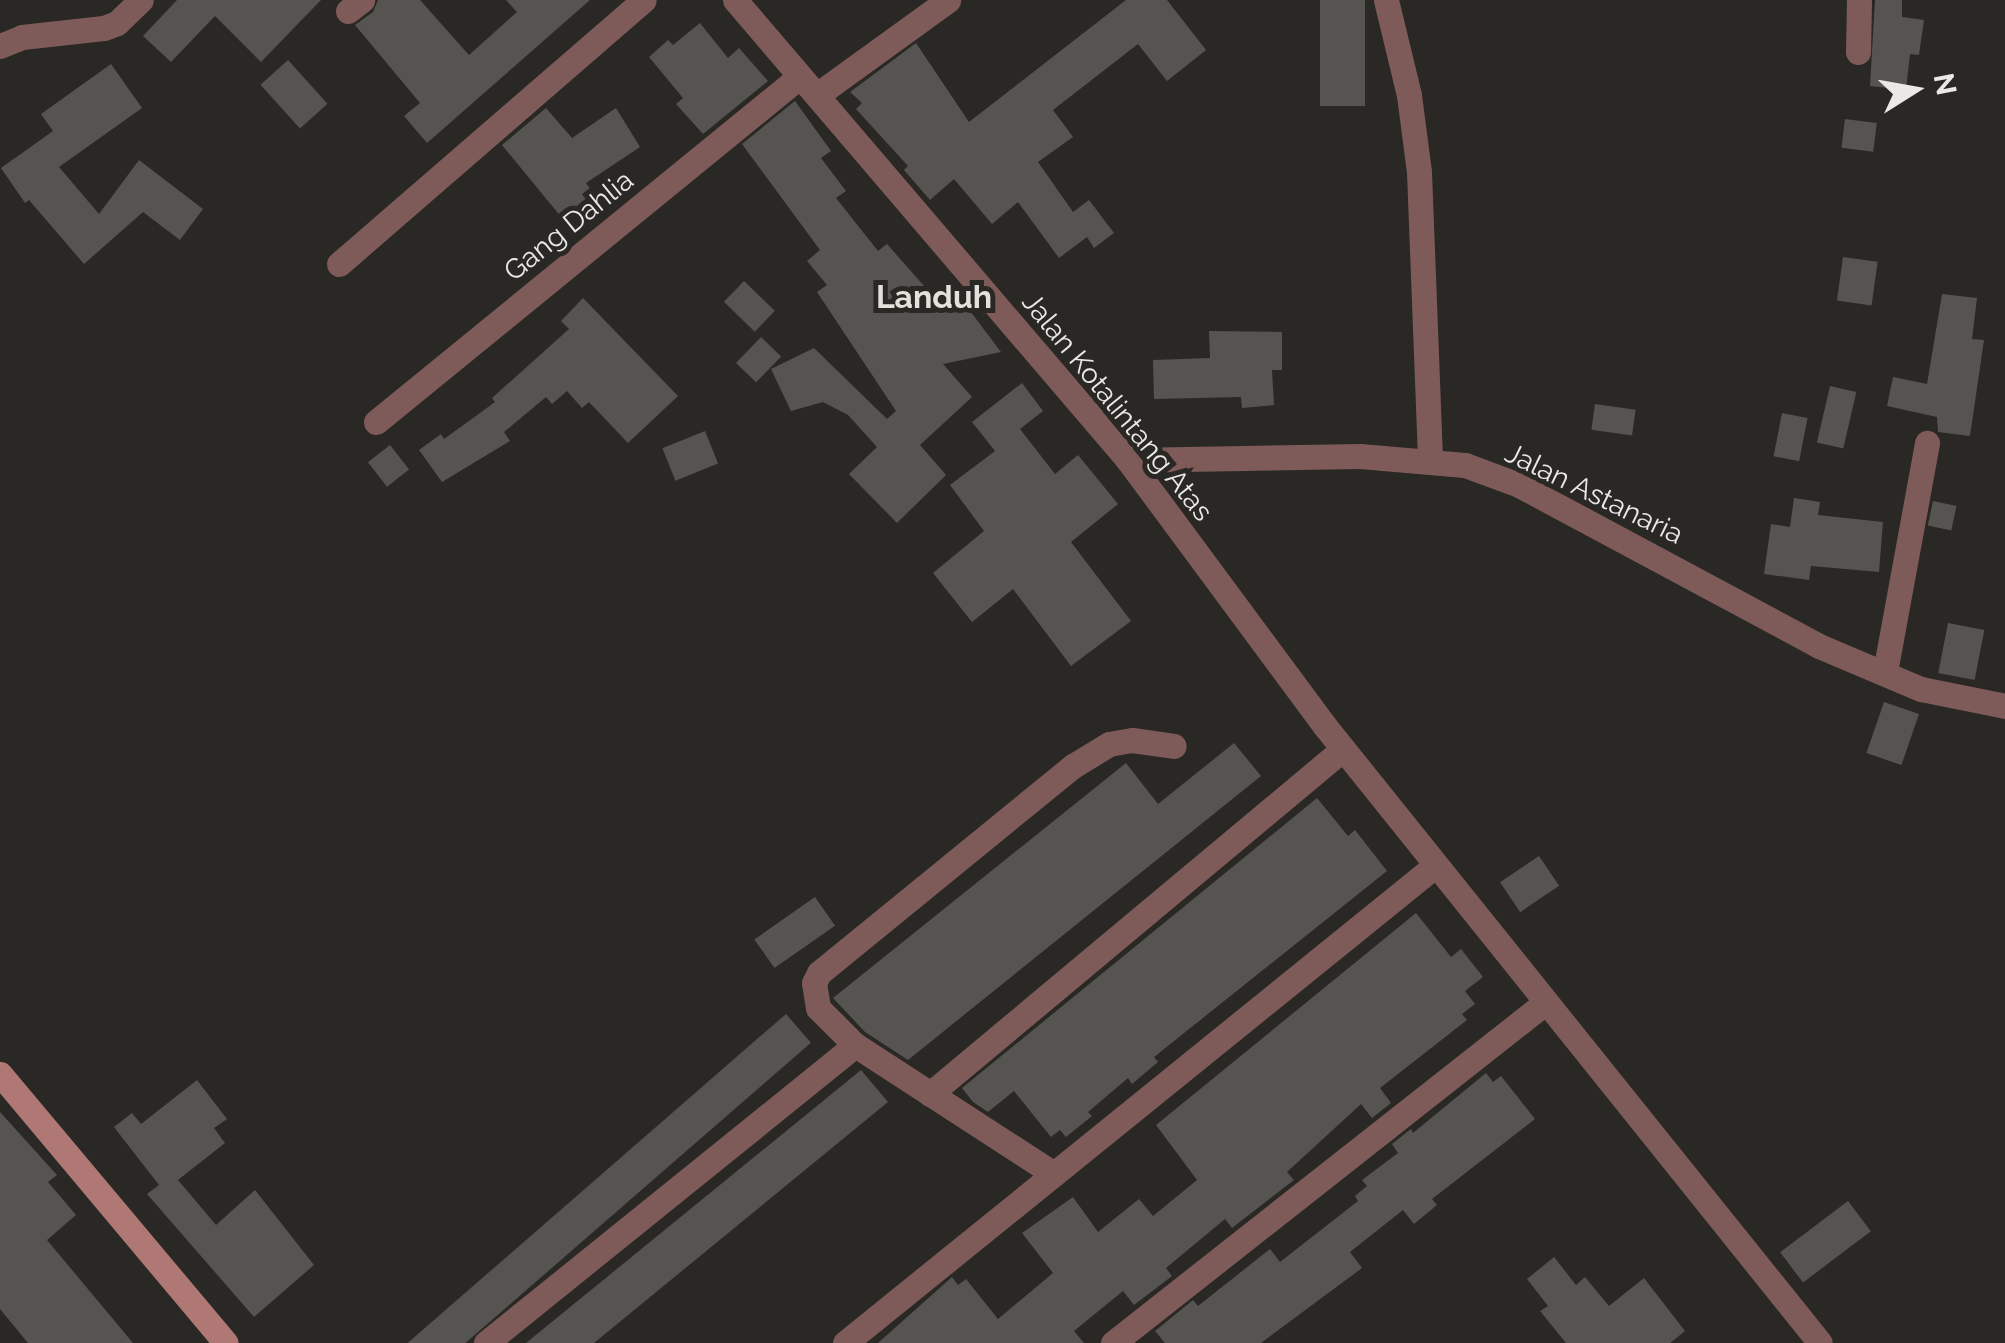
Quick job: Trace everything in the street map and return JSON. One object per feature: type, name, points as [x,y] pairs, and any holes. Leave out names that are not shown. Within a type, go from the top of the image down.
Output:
[{"type":"main road","points":[[0,1074],[226,1343]]},
{"type":"street","points":[[0,46],[22,38],[104,28],[117,23],[141,0]]},
{"type":"street","points":[[338,264],[644,0]]},
{"type":"street","name":"Jalan Kotalintang Atas","points":[[735,0],[1128,460],[1284,674],[1820,1343]]},
{"type":"street","name":"Gang Dahlia","points":[[376,422],[808,86],[948,0]]},
{"type":"street","points":[[1386,0],[1409,95],[1419,172],[1430,460]]},
{"type":"street","points":[[1858,0],[1858,52]]},
{"type":"street","points":[[1884,672],[1927,443]]},
{"type":"street","name":"Jalan Astanaria","points":[[1128,460],[1360,456],[1465,465],[1519,485],[1819,646],[1922,689],[2005,706]]},
{"type":"street","points":[[1054,1174],[855,1045],[818,1008],[813,996],[819,973],[1073,766],[1121,742],[1174,746]]},
{"type":"street","points":[[930,1094],[1343,749]]},
{"type":"street","points":[[845,1343],[1436,865]]},
{"type":"street","points":[[1113,1343],[1546,1002]]},
{"type":"street","points":[[486,1343],[855,1045]]},
{"type":"building","points":[[177,0],[321,0],[261,62],[215,16],[171,62],[143,36]]},
{"type":"building","points":[[378,0],[420,0],[469,55],[517,12],[506,0],[590,0],[427,143],[404,116],[420,103],[355,25],[373,12]]},
{"type":"building","points":[[1126,0],[1167,0],[1206,50],[1167,81],[1138,44],[1053,110],[1073,137],[1038,162],[1073,212],[1089,200],[1114,233],[1094,248],[1087,237],[1059,258],[1018,202],[992,224],[954,179],[930,200],[904,170],[908,166],[856,109],[862,103],[850,92],[916,43],[969,122]]},
{"type":"building","points":[[1320,0],[1365,0],[1365,106],[1320,106]]},
{"type":"building","points":[[1875,0],[1902,0],[1902,17],[1924,20],[1919,55],[1910,54],[1906,90],[1870,86]]},
{"type":"building","points":[[700,23],[728,58],[739,48],[768,81],[703,134],[676,104],[683,98],[649,57],[668,40],[673,45]]},
{"type":"building","points":[[288,60],[327,104],[300,129],[261,85]]},
{"type":"building","points":[[111,64],[142,108],[59,167],[99,214],[139,160],[203,209],[180,240],[143,212],[84,264],[29,200],[25,203],[1,168],[53,131],[41,114]]},
{"type":"building","points":[[795,101],[831,151],[821,158],[846,191],[836,198],[878,251],[887,244],[932,295],[955,291],[1001,352],[943,364],[972,397],[920,445],[946,475],[897,523],[849,474],[877,447],[848,415],[823,402],[791,411],[771,369],[814,348],[887,419],[896,411],[817,292],[827,285],[807,261],[820,250],[742,144]]},
{"type":"building","points":[[546,108],[572,138],[616,108],[640,147],[586,183],[593,193],[562,218],[502,145]]},
{"type":"building","points":[[1845,119],[1877,123],[1873,152],[1841,148]]},
{"type":"building","points":[[1843,257],[1878,262],[1872,305],[1837,301]]},
{"type":"building","points":[[744,281],[775,311],[755,332],[724,302]]},
{"type":"building","points":[[1942,294],[1977,298],[1972,339],[1984,340],[1970,436],[1938,432],[1937,417],[1887,406],[1893,377],[1927,384]]},
{"type":"building","points":[[583,298],[678,396],[628,443],[589,402],[582,408],[567,391],[552,404],[546,397],[504,432],[510,441],[442,482],[419,450],[441,434],[444,439],[495,402],[492,398],[569,329],[561,321]]},
{"type":"building","points":[[1209,331],[1282,332],[1282,370],[1272,370],[1274,405],[1242,408],[1241,397],[1154,399],[1153,360],[1210,358]]},
{"type":"building","points":[[761,337],[781,356],[756,382],[736,363]]},
{"type":"building","points":[[1022,383],[1043,411],[1020,429],[1055,474],[1078,455],[1118,504],[1071,542],[1131,621],[1071,666],[1013,589],[972,622],[933,573],[984,531],[950,485],[995,451],[972,422]]},
{"type":"building","points":[[1830,386],[1856,392],[1843,449],[1817,443]]},
{"type":"building","points":[[1595,404],[1636,410],[1632,435],[1591,430]]},
{"type":"building","points":[[1782,413],[1808,418],[1799,461],[1774,456]]},
{"type":"building","points":[[705,431],[718,463],[675,481],[662,448]]},
{"type":"building","points":[[390,445],[409,469],[387,487],[368,462]]},
{"type":"building","points":[[1794,498],[1820,502],[1818,515],[1883,522],[1879,572],[1811,566],[1809,580],[1764,574],[1771,524],[1790,527]]},
{"type":"building","points":[[1933,501],[1956,506],[1951,530],[1928,525]]},
{"type":"building","points":[[1948,623],[1984,630],[1975,680],[1938,673]]},
{"type":"building","points":[[1884,702],[1919,714],[1901,765],[1866,753]]},
{"type":"building","points":[[1234,743],[1261,776],[908,1060],[865,1032],[833,998],[1126,763],[1158,804]]},
{"type":"building","points":[[1317,798],[1348,836],[1355,830],[1387,871],[1154,1057],[1158,1062],[1132,1084],[1128,1078],[1066,1137],[1060,1130],[1051,1137],[1014,1091],[988,1112],[973,1102],[962,1088]]},
{"type":"building","points":[[1539,856],[1559,886],[1520,912],[1500,882]]},
{"type":"building","points":[[815,897],[835,926],[774,968],[754,939]]},
{"type":"building","points":[[1416,913],[1451,957],[1461,949],[1483,977],[1465,991],[1475,1004],[1462,1014],[1467,1020],[1380,1088],[1391,1103],[1372,1118],[1361,1104],[1287,1172],[1294,1180],[1232,1228],[1225,1219],[1166,1268],[1172,1276],[1134,1305],[1123,1291],[1074,1331],[1084,1343],[878,1343],[952,1277],[958,1285],[966,1279],[998,1319],[1053,1273],[1022,1233],[1073,1197],[1098,1232],[1139,1199],[1153,1216],[1197,1180],[1156,1125]]},
{"type":"building","points":[[786,1014],[811,1043],[465,1343],[408,1343]]},
{"type":"building","points":[[861,1070],[888,1102],[594,1343],[526,1343]]},
{"type":"building","points":[[1486,1073],[1493,1082],[1501,1076],[1535,1119],[1432,1199],[1437,1205],[1414,1224],[1403,1210],[1350,1252],[1362,1268],[1261,1343],[1165,1343],[1155,1331],[1193,1300],[1198,1306],[1270,1249],[1280,1262],[1358,1201],[1355,1196],[1367,1186],[1362,1180],[1398,1153],[1392,1144],[1411,1129],[1413,1133]]},
{"type":"building","points":[[197,1080],[227,1119],[214,1128],[225,1143],[178,1180],[216,1225],[255,1190],[314,1265],[254,1317],[147,1194],[159,1185],[114,1127],[132,1113],[141,1124]]},
{"type":"building","points":[[0,1112],[57,1175],[48,1182],[76,1215],[47,1240],[133,1343],[28,1343],[0,1309]]},
{"type":"building","points":[[1848,1201],[1871,1231],[1803,1283],[1780,1252]]},
{"type":"building","points":[[1554,1257],[1576,1285],[1585,1277],[1609,1306],[1644,1278],[1685,1331],[1670,1343],[1566,1343],[1540,1311],[1548,1306],[1527,1279]]},
{"type":"district","name":"Landuh","points":[[934,297]]}]
